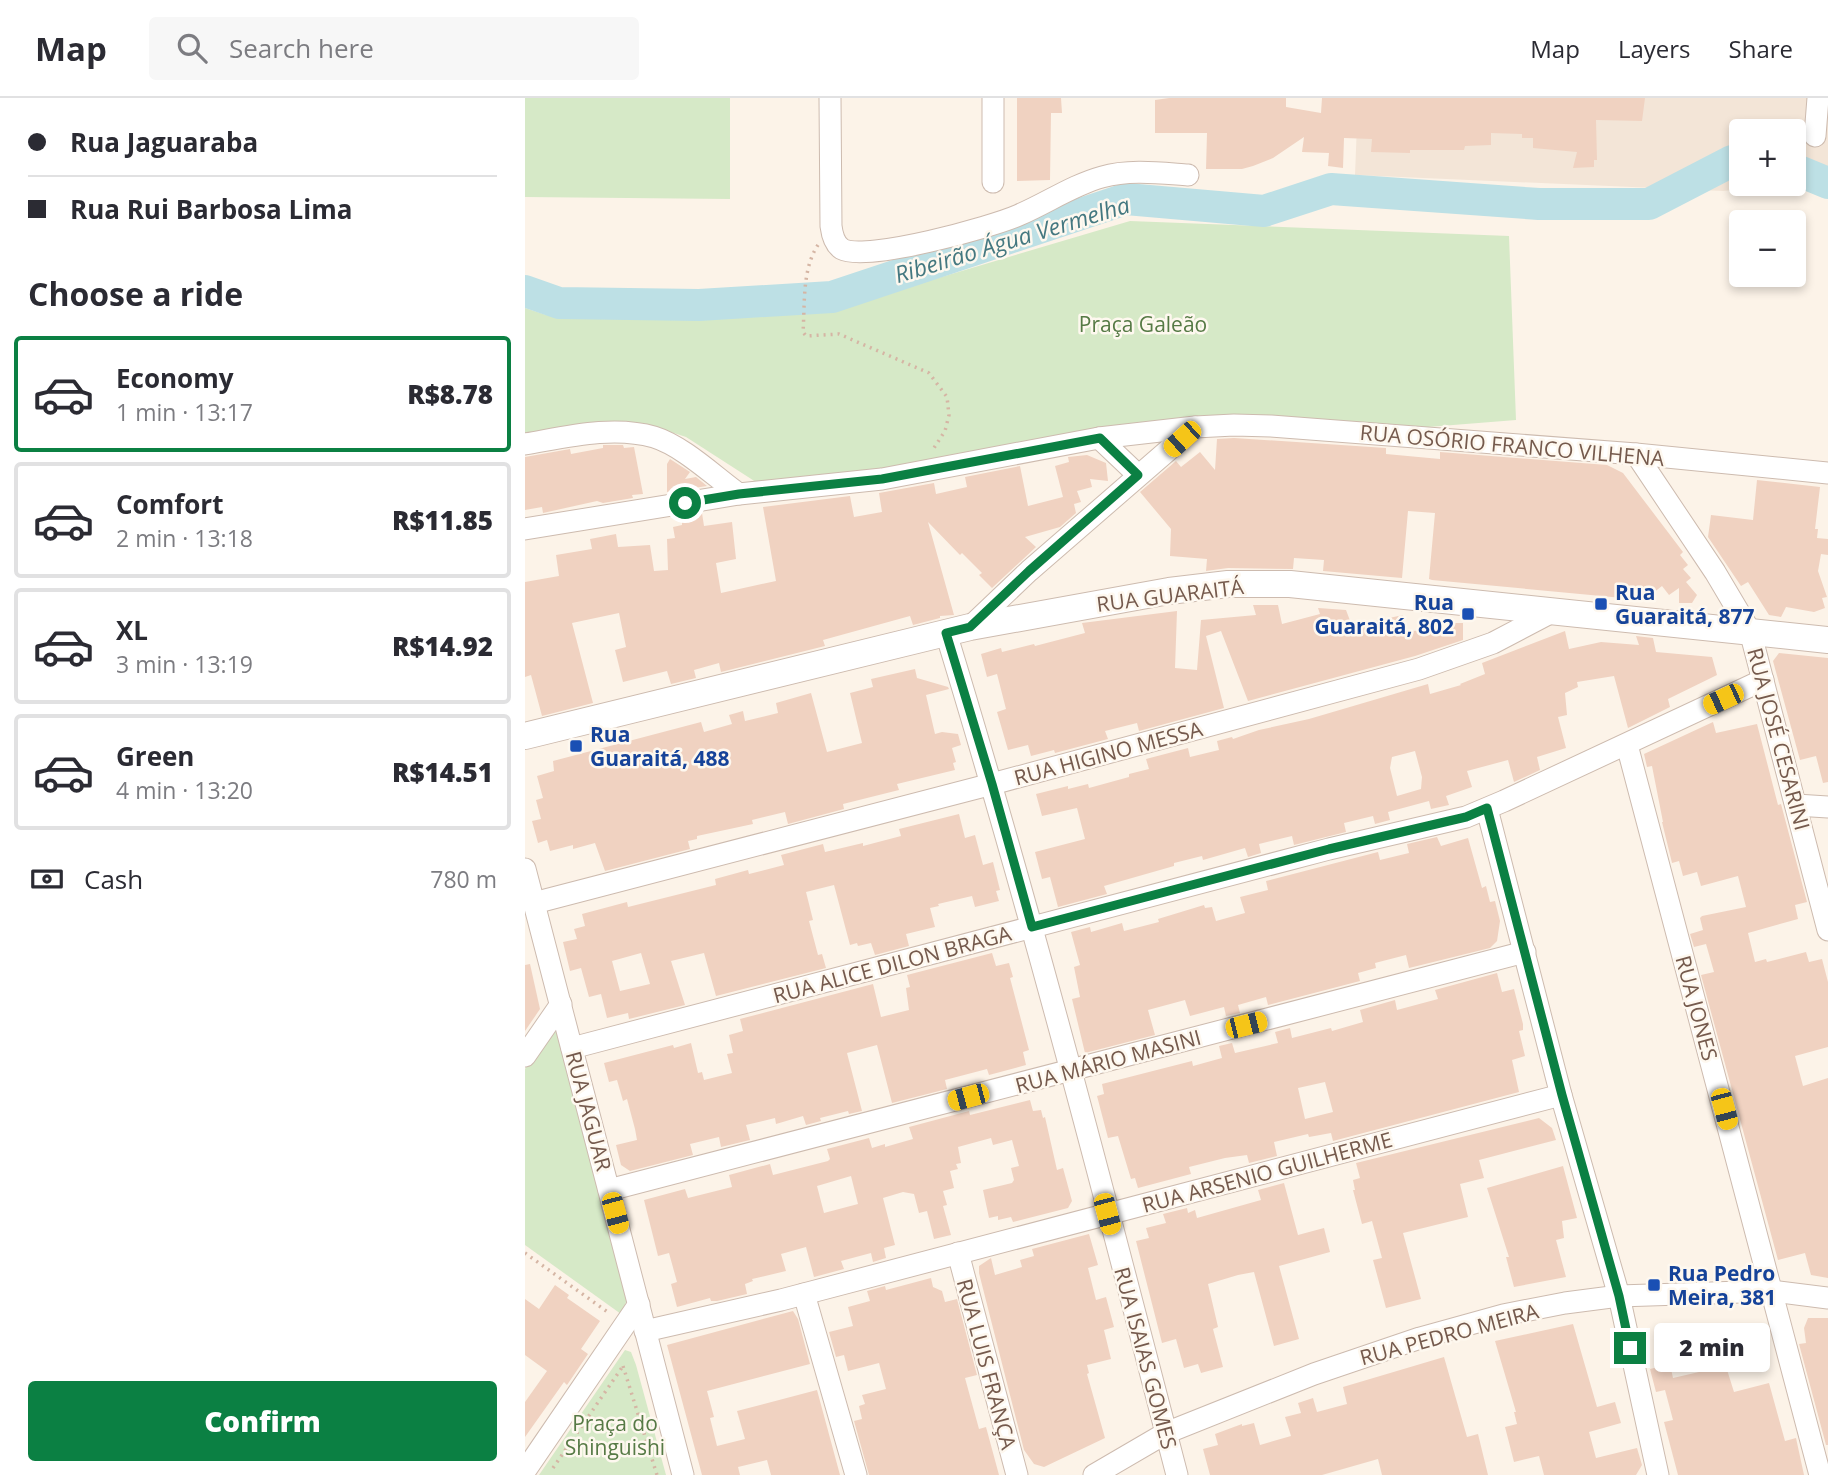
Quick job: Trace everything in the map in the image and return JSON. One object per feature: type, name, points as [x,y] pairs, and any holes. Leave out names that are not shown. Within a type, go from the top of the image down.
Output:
[{"type":"street","points":[[830,98],[831,226],[837,245],[853,252],[907,246],[991,226],[1104,176],[1129,172],[1188,175]]},
{"type":"street","points":[[993,98],[993,182]]},
{"type":"street","points":[[1815,136],[1818,98]]},
{"type":"street","name":"RUA OSÓRIO FRANCO VILHENA","points":[[525,529],[739,494],[882,479],[1100,438],[1195,427],[1271,425],[1636,454],[1828,473]]},
{"type":"street","points":[[958,630],[1195,427]]},
{"type":"street","points":[[525,444],[611,432],[655,437],[674,446],[739,494]]},
{"type":"street","points":[[1100,438],[1138,475]]},
{"type":"street","name":"RUA JOSÉ CESARINI","points":[[1636,454],[1716,572],[1751,631],[1828,930]]},
{"type":"street","name":"RUA GUARAITÁ","points":[[525,736],[958,630],[1169,591],[1229,584],[1290,584],[1828,640]]},
{"type":"street","name":"RUA HIGINO MESSA","points":[[534,902],[992,784],[1419,669],[1493,643],[1552,612]]},
{"type":"street","name":"RUA ISAIAS GOMES","points":[[958,630],[992,784],[1177,1475]]},
{"type":"street","name":"RUA ALICE DILON BRAGA","points":[[572,1048],[1329,849],[1466,817],[1763,680]]},
{"type":"street","name":"RUA JONES","points":[[1627,745],[1820,1475]]},
{"type":"street","points":[[1796,804],[1828,807]]},
{"type":"street","points":[[1487,808],[1562,1095],[1619,1296],[1658,1475]]},
{"type":"street","name":"RUA JAGUAR","points":[[525,869],[639,1304],[635,1328]]},
{"type":"street","name":"RUA MÁRIO MASINI","points":[[609,1190],[1525,952]]},
{"type":"street","points":[[525,1056],[561,1004]]},
{"type":"street","name":"RUA ARSENIO GUILHERME","points":[[635,1328],[804,1294],[1562,1095]]},
{"type":"street","name":"RUA LUIS FRANÇA","points":[[958,1253],[1017,1475]]},
{"type":"street","name":"RUA PEDRO MEIRA","points":[[1094,1475],[1166,1433],[1314,1374],[1408,1342],[1503,1315],[1619,1296],[1772,1291],[1828,1298]]},
{"type":"street","points":[[804,1294],[856,1475]]},
{"type":"street","points":[[525,1471],[635,1328]]},
{"type":"street","points":[[635,1328],[683,1475]]},
{"type":"path","points":[[831,226],[810,256],[806,277],[806,336],[839,334],[929,373],[947,397],[949,415],[945,431],[919,472]]},
{"type":"path","points":[[525,1253],[635,1328]]},
{"type":"path","points":[[548,1475],[623,1366],[657,1475]]},
{"type":"shaded area","points":[[1358,98],[1828,98],[1828,181],[1806,183],[1806,119],[1729,119],[1729,190],[1355,175]]},
{"type":"green space","points":[[525,98],[730,98],[730,199],[525,197]]},
{"type":"green space","name":"Praça Galeão","points":[[1130,221],[1509,236],[1516,420],[1403,429],[1205,419],[773,493],[686,437],[643,423],[525,437],[525,308],[546,315],[827,311]]},
{"type":"green space","points":[[557,1021],[629,1295],[621,1314],[525,1245],[525,1069]]},
{"type":"green space","name":"Praça do Shinguishi","points":[[625,1350],[631,1352],[636,1365],[666,1475],[539,1475]]},
{"type":"building","points":[[1017,98],[1061,98],[1062,113],[1051,113],[1050,180],[1017,181]]},
{"type":"building","points":[[1286,98],[1286,107],[1321,113],[1322,98],[1645,98],[1642,121],[1596,120],[1597,160],[1594,160],[1594,167],[1573,168],[1577,152],[1533,148],[1533,138],[1522,138],[1522,134],[1491,133],[1491,145],[1465,146],[1464,150],[1410,150],[1410,153],[1371,152],[1372,139],[1344,138],[1343,168],[1328,166],[1329,153],[1302,152],[1304,137],[1273,158],[1253,166],[1242,169],[1206,169],[1207,133],[1155,133],[1155,100]]},
{"type":"building","points":[[1217,439],[1386,448],[1386,454],[1440,459],[1440,452],[1607,465],[1623,473],[1683,552],[1680,555],[1688,565],[1683,569],[1691,578],[1686,582],[1697,595],[1692,603],[1679,603],[1679,588],[1669,595],[1662,586],[1644,600],[1432,580],[1429,579],[1435,513],[1408,511],[1402,578],[1323,571],[1324,560],[1294,558],[1293,569],[1228,568],[1206,571],[1207,559],[1170,556],[1171,529],[1140,492],[1176,461],[1181,467],[1200,452],[1215,470]]},
{"type":"building","points":[[603,445],[634,447],[643,494],[543,513],[542,507],[525,510],[525,457],[570,449],[571,454],[603,448]]},
{"type":"building","points":[[1087,455],[1106,463],[1108,481],[1090,479],[1092,487],[1077,491],[1081,502],[1074,504],[1076,513],[1060,527],[1025,537],[1036,547],[992,588],[979,575],[982,573],[928,522],[954,615],[940,616],[913,625],[910,616],[823,640],[825,646],[721,672],[719,663],[694,670],[696,678],[671,684],[667,671],[623,682],[615,650],[626,647],[619,613],[572,623],[593,703],[542,716],[531,675],[525,677],[525,582],[559,576],[556,555],[592,549],[590,539],[616,534],[618,547],[650,545],[654,571],[668,570],[667,539],[675,538],[673,527],[689,520],[688,516],[702,513],[704,526],[732,522],[736,559],[716,563],[721,593],[776,581],[763,507],[850,496],[854,517],[882,512],[879,493],[934,483],[936,494],[967,487],[965,477],[1020,466],[1028,506],[1063,497],[1055,466],[1069,462],[1068,457]]},
{"type":"building","points":[[670,459],[690,472],[685,479],[696,477],[707,486],[667,492],[667,464]]},
{"type":"building","points":[[1757,480],[1820,487],[1815,529],[1818,529],[1817,538],[1828,539],[1828,555],[1821,554],[1818,571],[1827,597],[1822,598],[1825,608],[1814,612],[1786,607],[1781,617],[1769,615],[1748,582],[1741,586],[1708,537],[1711,515],[1753,520]]},
{"type":"building","points":[[1253,605],[1278,605],[1282,624],[1320,614],[1318,608],[1346,610],[1352,626],[1403,615],[1407,631],[1450,630],[1449,623],[1463,623],[1463,640],[1415,656],[1248,701],[1221,631],[1206,636],[1224,708],[1139,731],[1137,723],[1105,731],[1108,739],[1055,753],[1054,750],[1031,756],[1028,745],[1008,750],[997,712],[1006,709],[997,674],[987,677],[981,654],[1001,648],[1002,652],[1034,644],[1035,646],[1085,633],[1082,623],[1177,611],[1175,668],[1197,670],[1201,620],[1256,615]]},
{"type":"building","points":[[1565,631],[1569,649],[1601,642],[1639,645],[1636,636],[1653,638],[1656,652],[1712,657],[1717,675],[1668,699],[1670,707],[1628,728],[1614,676],[1577,682],[1578,687],[1565,693],[1567,715],[1558,717],[1566,748],[1537,757],[1540,770],[1514,782],[1508,760],[1467,771],[1472,787],[1446,796],[1449,805],[1431,809],[1429,801],[1388,812],[1390,820],[1375,824],[1373,816],[1344,823],[1346,832],[1294,845],[1292,836],[1259,844],[1261,853],[1248,857],[1245,848],[1203,860],[1202,856],[1174,863],[1174,866],[1104,886],[1107,894],[1058,907],[1050,877],[1042,879],[1035,852],[1085,839],[1077,808],[1042,816],[1036,794],[1068,786],[1068,789],[1088,784],[1089,788],[1129,777],[1129,774],[1149,769],[1146,759],[1188,748],[1190,757],[1219,750],[1217,741],[1309,719],[1428,684],[1430,694],[1461,685],[1485,674],[1482,663]],"holes":[[[1415,751],[1422,777],[1421,789],[1397,796],[1390,768],[1392,757]]]},
{"type":"building","points":[[1779,653],[1828,658],[1828,782],[1823,783],[1816,756],[1800,760],[1773,661]]},
{"type":"building","points":[[915,669],[917,678],[949,689],[926,695],[935,734],[958,734],[961,745],[952,748],[955,770],[897,784],[899,790],[843,804],[844,809],[788,824],[785,812],[752,820],[753,824],[697,836],[697,839],[688,841],[690,849],[605,871],[595,843],[550,851],[547,840],[538,843],[532,821],[541,819],[536,800],[543,798],[537,776],[554,771],[553,761],[701,722],[704,732],[732,724],[729,715],[743,711],[745,721],[778,713],[776,703],[811,693],[827,752],[862,743],[850,693],[873,687],[871,679]]},
{"type":"building","points":[[1713,722],[1716,733],[1757,724],[1807,902],[1795,905],[1798,919],[1748,933],[1755,962],[1766,959],[1767,962],[1806,952],[1809,962],[1822,959],[1828,982],[1828,1047],[1795,1056],[1803,1086],[1828,1078],[1828,1278],[1811,1275],[1805,1253],[1778,1260],[1701,975],[1714,972],[1706,944],[1694,947],[1690,934],[1703,930],[1700,918],[1702,916],[1746,907],[1738,876],[1701,886],[1697,872],[1683,876],[1679,861],[1672,863],[1652,766],[1647,767],[1644,754]]},
{"type":"building","points":[[959,814],[965,838],[975,835],[983,865],[993,862],[1000,890],[996,891],[999,901],[975,907],[972,896],[938,904],[939,906],[930,908],[935,927],[906,934],[909,946],[875,955],[871,943],[850,945],[834,885],[806,892],[813,920],[809,921],[818,955],[822,954],[826,968],[716,996],[704,953],[671,961],[685,1005],[629,1019],[628,1013],[607,1018],[601,994],[589,997],[581,968],[570,971],[563,942],[577,939],[574,929],[585,926],[582,914],[627,902],[628,907],[716,885],[715,879],[748,870],[749,874],[784,865],[781,855],[823,844],[825,852],[901,836],[899,829]],"holes":[[[641,953],[650,984],[620,991],[612,961]]]},
{"type":"building","points":[[1437,837],[1441,846],[1468,838],[1482,888],[1486,886],[1490,902],[1495,901],[1500,921],[1497,941],[1490,948],[1409,968],[1406,955],[1375,963],[1376,968],[1358,973],[1360,981],[1268,1005],[1266,997],[1238,1005],[1240,1013],[1226,1016],[1224,1007],[1190,1016],[1185,1000],[1148,1010],[1155,1035],[1085,1053],[1072,999],[1080,997],[1074,967],[1080,965],[1071,932],[1090,927],[1091,932],[1122,923],[1124,931],[1159,922],[1158,919],[1204,905],[1205,908],[1212,907],[1216,921],[1245,913],[1240,897],[1268,890],[1266,881],[1378,852],[1380,860],[1409,853],[1407,844]]},
{"type":"building","points":[[992,953],[996,966],[1009,963],[1013,977],[1010,978],[1029,1050],[1023,1052],[1026,1065],[989,1075],[987,1069],[945,1080],[947,1089],[892,1103],[877,1045],[847,1053],[862,1111],[849,1114],[848,1111],[820,1118],[821,1121],[806,1125],[803,1116],[776,1124],[775,1118],[746,1125],[750,1140],[721,1147],[719,1137],[690,1144],[693,1155],[630,1171],[621,1165],[616,1145],[637,1140],[627,1099],[623,1101],[617,1080],[609,1082],[604,1063],[691,1043],[698,1073],[702,1072],[704,1080],[732,1073],[727,1054],[733,1053],[729,1035],[743,1031],[740,1019],[873,984],[881,1017],[909,1010],[906,988],[910,987],[907,975]]},
{"type":"building","points":[[530,964],[540,1009],[525,1031],[525,965]]},
{"type":"building","points":[[1497,973],[1502,992],[1514,989],[1523,1024],[1523,1030],[1519,1031],[1525,1056],[1512,1060],[1519,1092],[1333,1141],[1331,1133],[1309,1137],[1308,1134],[1274,1142],[1277,1156],[1249,1163],[1247,1155],[1225,1158],[1189,1167],[1191,1174],[1138,1188],[1135,1178],[1131,1179],[1118,1136],[1108,1138],[1097,1096],[1104,1094],[1102,1084],[1192,1061],[1193,1066],[1222,1058],[1219,1046],[1232,1043],[1235,1053],[1278,1043],[1275,1032],[1290,1028],[1292,1038],[1331,1028],[1332,1031],[1363,1022],[1360,1010],[1395,1000],[1397,1010],[1438,999],[1435,990]],"holes":[[[1325,1082],[1333,1112],[1305,1119],[1298,1088]]]},
{"type":"building","points":[[1030,1100],[1033,1111],[1041,1110],[1057,1170],[1063,1168],[1072,1201],[1068,1208],[1013,1222],[1011,1217],[998,1220],[998,1216],[989,1218],[983,1190],[1012,1183],[1014,1180],[1011,1168],[1019,1166],[1012,1140],[993,1145],[991,1138],[958,1147],[961,1163],[956,1164],[958,1169],[950,1171],[954,1188],[943,1191],[947,1205],[943,1206],[951,1235],[934,1239],[927,1211],[919,1213],[914,1194],[903,1192],[883,1198],[895,1245],[884,1248],[886,1258],[873,1262],[871,1253],[841,1261],[844,1269],[814,1277],[806,1247],[781,1254],[786,1271],[752,1279],[753,1281],[745,1284],[747,1294],[717,1301],[711,1301],[710,1298],[677,1307],[671,1284],[677,1282],[669,1253],[658,1256],[644,1200],[685,1189],[688,1198],[732,1187],[729,1175],[770,1164],[773,1175],[828,1161],[830,1159],[827,1149],[869,1138],[872,1148],[885,1144],[885,1147],[913,1139],[909,1127],[969,1111],[970,1115]],"holes":[[[851,1176],[858,1204],[824,1213],[817,1186]]]},
{"type":"building","points":[[1539,1118],[1552,1128],[1556,1140],[1479,1160],[1484,1178],[1460,1184],[1468,1217],[1403,1233],[1421,1299],[1386,1308],[1373,1260],[1382,1258],[1372,1221],[1362,1224],[1353,1190],[1353,1180],[1360,1178],[1356,1163]]},
{"type":"building","points":[[1563,1166],[1577,1218],[1562,1221],[1564,1238],[1556,1240],[1566,1277],[1514,1287],[1506,1257],[1509,1257],[1487,1188]]},
{"type":"building","points":[[1284,1183],[1298,1235],[1324,1228],[1330,1252],[1279,1266],[1299,1339],[1274,1346],[1254,1272],[1238,1275],[1208,1284],[1218,1327],[1213,1329],[1223,1367],[1201,1373],[1198,1364],[1184,1368],[1176,1339],[1162,1343],[1136,1241],[1149,1238],[1146,1228],[1166,1223],[1163,1214],[1187,1208],[1188,1213],[1195,1210],[1197,1218],[1261,1200],[1258,1190]]},
{"type":"building","points":[[1089,1234],[1098,1265],[1088,1268],[1096,1300],[1106,1297],[1114,1327],[1104,1330],[1111,1359],[1087,1365],[1087,1374],[1105,1438],[1044,1467],[1034,1464],[1024,1450],[979,1266],[991,1258],[995,1275],[1022,1267],[1020,1260],[1034,1256],[1032,1249]]},
{"type":"building","points":[[931,1278],[933,1287],[942,1291],[945,1302],[957,1299],[977,1375],[965,1378],[979,1429],[986,1427],[999,1475],[869,1475],[854,1421],[862,1419],[859,1406],[865,1404],[862,1395],[886,1389],[879,1363],[848,1371],[844,1355],[836,1357],[829,1332],[853,1326],[848,1307],[870,1301],[867,1291],[885,1286],[886,1290]]},
{"type":"building","points":[[555,1285],[569,1295],[567,1298],[600,1321],[581,1349],[588,1354],[567,1385],[564,1382],[525,1437],[525,1402],[547,1371],[525,1355],[525,1299],[539,1309]]},
{"type":"building","points":[[793,1311],[798,1319],[810,1364],[707,1391],[714,1417],[710,1418],[717,1446],[745,1439],[737,1411],[817,1390],[840,1475],[771,1475],[767,1460],[738,1467],[740,1475],[702,1475],[667,1345]]},
{"type":"building","points":[[1808,1318],[1828,1318],[1828,1445],[1799,1344],[1806,1343],[1804,1328]]},
{"type":"building","points":[[1573,1324],[1597,1407],[1615,1402],[1621,1423],[1589,1432],[1596,1458],[1637,1448],[1642,1465],[1636,1475],[1544,1475],[1539,1456],[1514,1462],[1505,1427],[1517,1424],[1516,1412],[1495,1341]]},
{"type":"building","points":[[1444,1357],[1467,1437],[1478,1434],[1488,1475],[1382,1475],[1378,1459],[1322,1475],[1210,1475],[1203,1449],[1218,1445],[1215,1434],[1242,1424],[1254,1423],[1260,1445],[1291,1436],[1285,1417],[1301,1413],[1298,1403],[1313,1398],[1317,1412],[1347,1404],[1343,1387]]},
{"type":"building","points":[[1723,1357],[1734,1392],[1769,1383],[1785,1441],[1796,1438],[1804,1475],[1678,1475],[1664,1422],[1673,1420],[1665,1390],[1656,1392],[1650,1369],[1670,1364],[1673,1378],[1699,1372],[1697,1364]]},
{"type":"waterway","name":"Ribeirão Água Vermelha","points":[[525,291],[559,303],[699,305],[832,297],[1126,199],[1264,211],[1331,189],[1539,204],[1649,204],[1729,163]]},
{"type":"waterway","name":"Ribeirão Água Vermelha","points":[[1806,174],[1828,183]]},
{"type":"place","name":"Rua Guaraitá, 877","points":[[1601,604]]},
{"type":"place","name":"Rua Guaraitá, 802","points":[[1468,614]]},
{"type":"place","name":"Rua Guaraitá, 488","points":[[576,746]]},
{"type":"place","name":"Rua Pedro Meira, 381","points":[[1654,1285]]},
{"type":"route","points":[[685,503],[739,494],[882,479],[1100,438],[1138,475],[970,627],[946,633],[1032,927],[1329,849],[1466,817],[1487,808],[1562,1095],[1619,1296],[1630,1348]]}]
